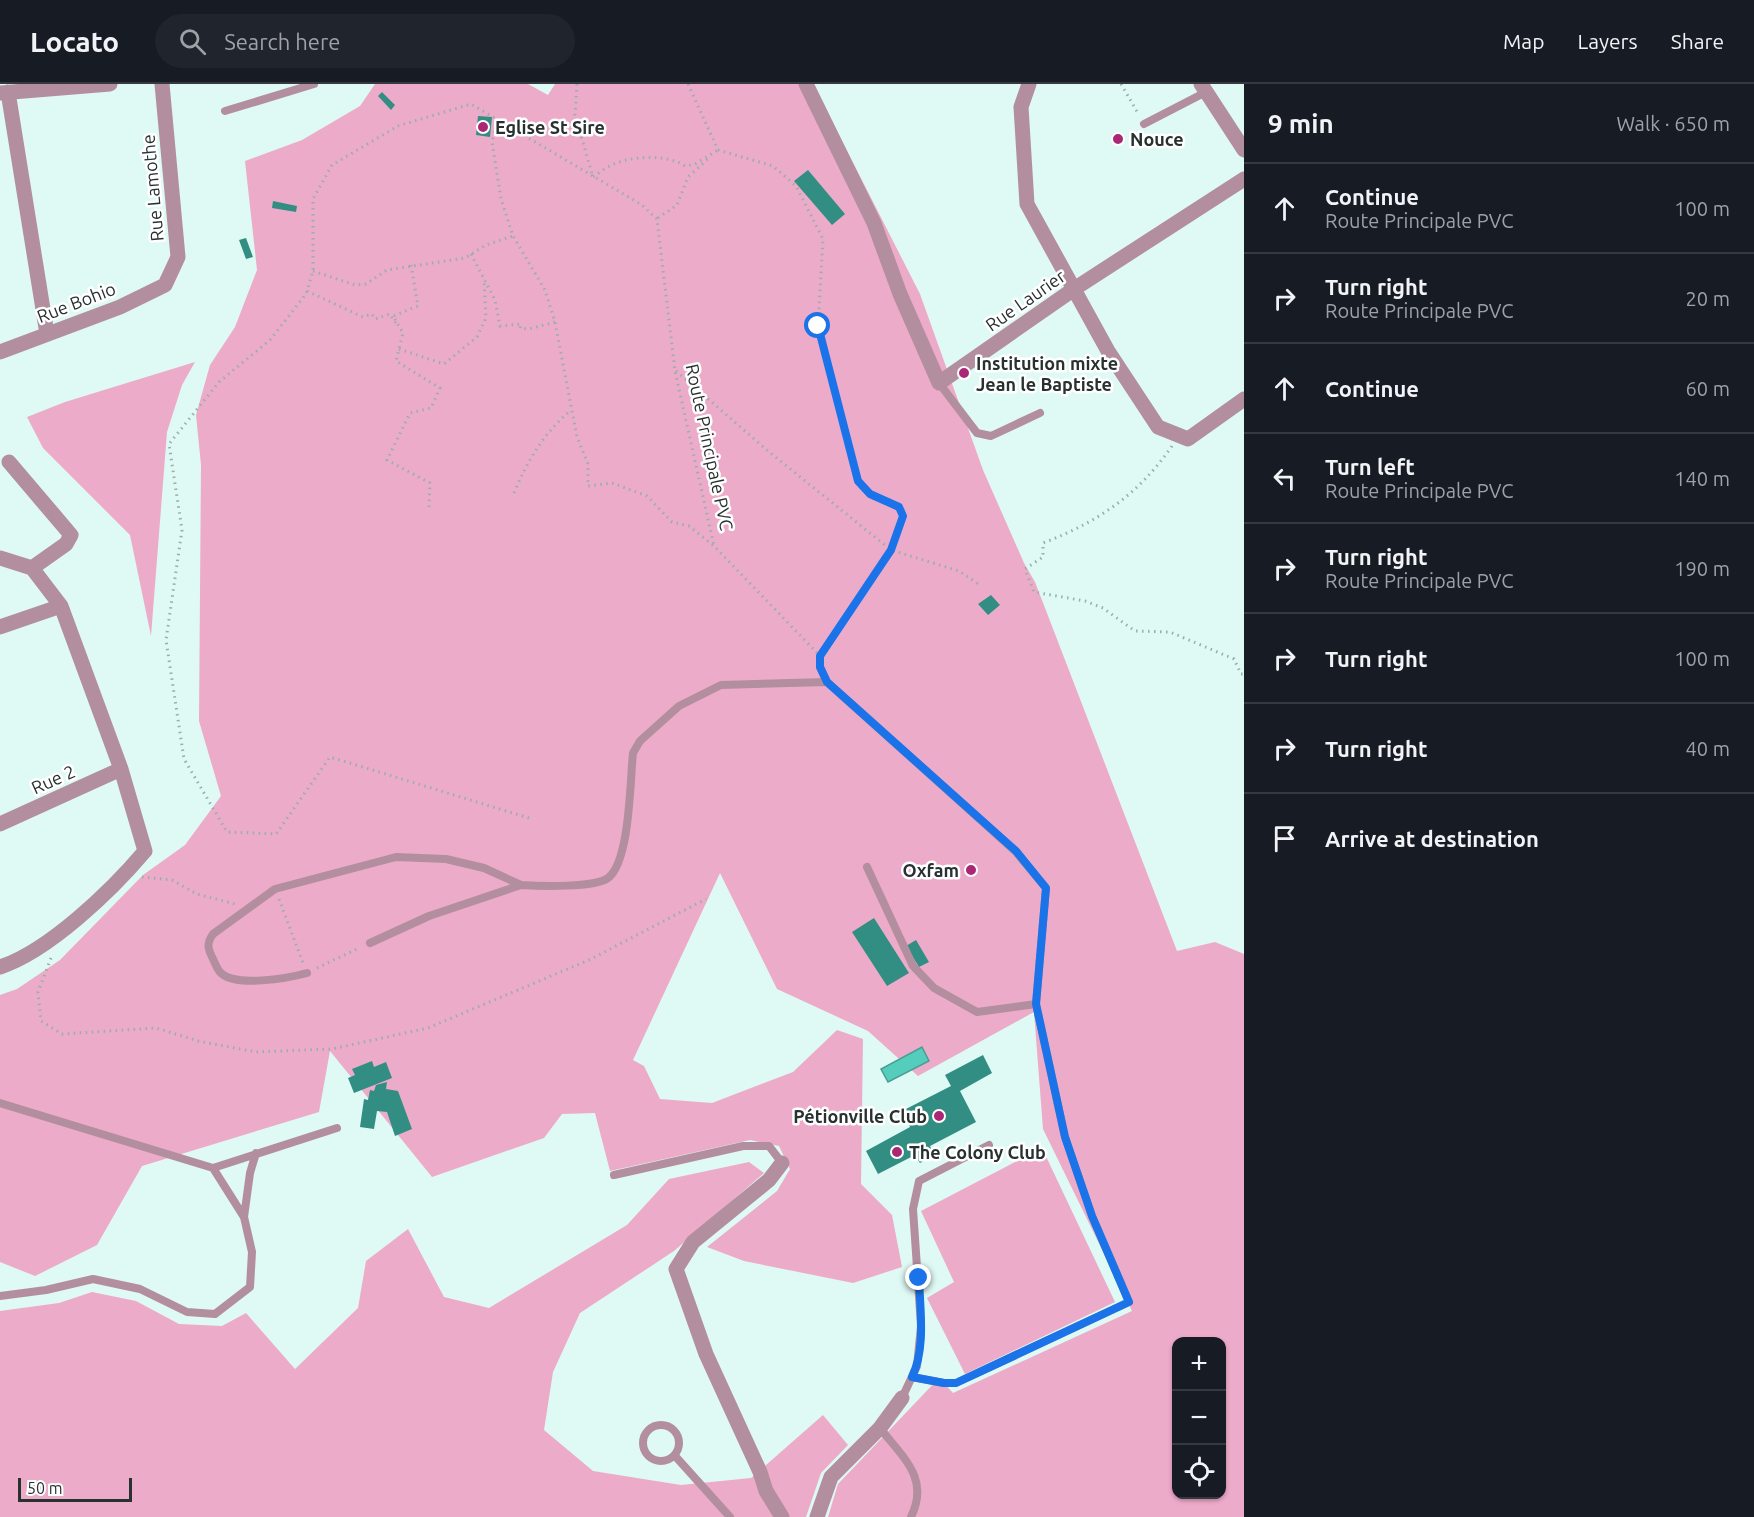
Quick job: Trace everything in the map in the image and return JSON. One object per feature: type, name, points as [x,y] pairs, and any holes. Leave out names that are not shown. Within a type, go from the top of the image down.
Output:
[{"type":"street","points":[[47,334],[4,93],[60,85],[110,84]]},
{"type":"street","name":"Rue Lamothe","points":[[162,84],[178,257],[165,285]]},
{"type":"street","points":[[806,84],[874,223],[900,294],[939,383]]},
{"type":"street","points":[[1029,84],[1021,107],[1028,204],[1108,351],[1158,427],[1188,439],[1244,399]]},
{"type":"street","points":[[1204,88],[1244,150]]},
{"type":"street","name":"Rue Laurier","points":[[939,383],[1074,289],[1244,179]]},
{"type":"street","name":"Rue Bohio","points":[[0,352],[120,307],[165,285]]},
{"type":"street","points":[[9,462],[71,535],[66,544],[32,568]]},
{"type":"street","points":[[0,558],[32,568],[61,606],[121,769],[145,851],[115,886],[46,943],[19,961],[0,967]]},
{"type":"street","points":[[0,627],[61,606]]},
{"type":"street","name":"Rue 2","points":[[0,824],[121,769]]},
{"type":"street","points":[[782,1163],[769,1180],[693,1242],[676,1269],[719,1385],[760,1472],[766,1491],[782,1517]]},
{"type":"street","points":[[817,1517],[831,1477],[880,1428],[902,1398]]},
{"type":"lane","points":[[225,111],[314,84]]},
{"type":"lane","points":[[1144,124],[1204,88]]},
{"type":"lane","points":[[939,383],[977,433],[991,436],[1040,413]]},
{"type":"lane","points":[[820,667],[827,682],[1016,851],[1046,888],[1036,1004],[1065,1137],[1092,1216],[1129,1302],[956,1383],[912,1377]]},
{"type":"lane","points":[[370,943],[429,916],[521,885],[572,886],[607,880],[617,870],[623,849],[633,753],[640,741],[679,706],[721,685],[827,682]]},
{"type":"lane","points":[[307,973],[286,979],[234,978],[219,971],[207,949],[208,941],[213,934],[275,889],[396,857],[446,859],[484,868],[521,885]]},
{"type":"lane","points":[[867,867],[913,966],[924,980],[976,1012],[1036,1004]]},
{"type":"lane","points":[[0,1103],[213,1168],[337,1128]]},
{"type":"lane","points":[[902,1398],[917,1366],[921,1326],[913,1209],[919,1181],[989,1145]]},
{"type":"lane","points":[[614,1175],[743,1146],[769,1146],[782,1163]]},
{"type":"lane","points":[[244,1217],[250,1173],[256,1153]]},
{"type":"lane","points":[[0,1296],[46,1290],[93,1279],[140,1289],[187,1312],[215,1314],[250,1287],[252,1252],[244,1217],[213,1168]]},
{"type":"lane","points":[[660,1424],[672,1426],[679,1440],[676,1456],[659,1460],[646,1455],[641,1443],[648,1430],[660,1424]]},
{"type":"lane","points":[[880,1428],[916,1475],[918,1502],[911,1517]]},
{"type":"lane","points":[[676,1456],[730,1517]]},
{"type":"path","points":[[577,84],[575,115],[593,177]]},
{"type":"path","points":[[688,84],[718,150]]},
{"type":"path","points":[[1121,84],[1144,124]]},
{"type":"path","points":[[529,818],[330,757],[276,834],[226,832],[184,759],[166,640],[182,530],[169,444],[219,382],[270,340],[308,291],[313,271],[313,199],[332,165],[398,126],[471,104],[642,205],[657,219],[677,205],[688,177],[718,150]]},
{"type":"path","points":[[497,120],[492,142],[501,199],[513,236],[545,290],[555,322],[577,437],[588,464],[588,486],[612,483],[647,496],[672,522],[689,526],[714,546]]},
{"type":"path","points":[[593,177],[614,163],[649,158],[678,161],[685,166],[695,164],[718,150],[773,166],[789,179],[796,186],[823,239],[818,326],[858,481],[870,494],[899,507],[903,516],[891,550],[820,656],[820,667]]},
{"type":"path","name":"Route Principale PVC","points":[[657,219],[675,371],[714,546],[820,656]]},
{"type":"path","points":[[313,271],[355,285],[366,284],[387,270],[465,258],[486,245],[513,236]]},
{"type":"path","points":[[471,254],[495,300],[500,326],[521,324],[520,328],[530,329],[555,322]]},
{"type":"path","points":[[411,265],[418,306],[393,316],[402,331],[396,361],[440,388],[431,408],[410,413],[387,460],[430,483],[429,507]]},
{"type":"path","points":[[399,349],[444,364],[477,337],[486,318],[484,279]]},
{"type":"path","points":[[308,291],[363,317],[372,314],[375,319],[390,314],[402,331]]},
{"type":"path","name":"Route Principale PVC","points":[[675,371],[768,451],[891,550]]},
{"type":"path","points":[[514,493],[531,455],[552,426],[571,410]]},
{"type":"path","points":[[1179,436],[1163,459],[1128,498],[1081,529],[1043,543],[1043,557],[1024,569],[1034,592],[1103,608],[1136,631],[1170,632],[1234,659],[1241,674],[1244,674]]},
{"type":"path","points":[[891,550],[959,571],[980,585]]},
{"type":"path","points":[[141,877],[172,880],[197,894],[249,908]]},
{"type":"path","points":[[275,889],[307,973],[370,943]]},
{"type":"path","points":[[54,950],[38,992],[41,1021],[62,1034],[156,1028],[198,1041],[256,1052],[332,1049],[428,1028],[589,960],[706,899]]},
{"type":"shaded area","points":[[375,84],[528,84],[548,95],[555,84],[813,84],[920,294],[983,470],[1024,563],[1035,582],[1177,951],[1215,942],[1244,954],[1244,1517],[828,1517],[838,1484],[939,1378],[953,1393],[1132,1311],[1043,1129],[1034,1012],[918,1076],[868,1031],[777,989],[720,873],[633,1060],[644,1066],[660,1099],[712,1103],[793,1072],[837,1030],[863,1039],[861,1184],[892,1215],[902,1267],[853,1283],[744,1261],[707,1247],[777,1191],[790,1169],[779,1146],[750,1140],[610,1171],[595,1113],[562,1114],[544,1138],[432,1177],[330,1051],[319,1112],[142,1166],[97,1245],[35,1276],[0,1262],[0,995],[17,989],[60,960],[143,875],[185,845],[221,796],[199,721],[201,465],[196,415],[210,365],[235,327],[257,270],[245,161],[302,140],[360,106]]},
{"type":"shaded area","points":[[195,362],[182,385],[167,432],[151,636],[130,535],[43,448],[27,417],[65,402]]},
{"type":"shaded area","points":[[922,1047],[929,1061],[888,1082],[881,1069]]},
{"type":"shaded area","points":[[1042,1148],[1115,1302],[965,1374],[927,1298],[954,1282],[921,1211]]},
{"type":"shaded area","points":[[749,1162],[764,1173],[674,1251],[580,1313],[553,1372],[544,1430],[593,1471],[681,1485],[751,1478],[823,1415],[848,1445],[821,1473],[806,1517],[0,1517],[0,1311],[59,1303],[92,1292],[136,1301],[179,1324],[222,1326],[246,1313],[295,1369],[358,1308],[366,1261],[408,1229],[444,1297],[489,1308],[627,1225],[669,1179]]},
{"type":"building","points":[[382,92],[395,105],[391,110],[378,96]]},
{"type":"building","points":[[478,116],[492,117],[490,137],[476,135]]},
{"type":"building","points":[[808,170],[845,214],[832,225],[794,181]]},
{"type":"building","points":[[273,201],[297,206],[296,212],[272,208]]},
{"type":"building","points":[[246,238],[253,257],[246,259],[239,240]]},
{"type":"building","points":[[991,595],[1000,605],[988,615],[978,604]]},
{"type":"building","points":[[874,918],[909,973],[887,986],[852,932]]},
{"type":"building","points":[[916,940],[929,962],[919,967],[906,946]]},
{"type":"building","name":"Pétionville Club","points":[[983,1055],[992,1073],[960,1091],[976,1122],[930,1146],[934,1155],[920,1163],[915,1155],[878,1174],[866,1151],[910,1127],[902,1111],[951,1086],[945,1075]]},
{"type":"building","points":[[372,1061],[374,1067],[386,1062],[392,1078],[354,1093],[348,1078],[355,1075],[352,1069]]},
{"type":"building","points":[[387,1082],[386,1089],[398,1091],[412,1129],[395,1136],[387,1112],[377,1111],[374,1129],[360,1127],[364,1099],[368,1100],[370,1090],[374,1091],[376,1085]]},
{"type":"place","name":"Eglise St Sire","points":[[483,127]]},
{"type":"place","name":"Nouce","points":[[1118,139]]},
{"type":"place","name":"Institution mixte Jean le Baptiste","points":[[964,373]]},
{"type":"place","name":"Oxfam","points":[[971,870]]},
{"type":"place","name":"Pétionville Club","points":[[939,1116]]},
{"type":"place","name":"The Colony Club","points":[[897,1152]]},
{"type":"route","points":[[818,326],[858,481],[870,494],[899,507],[903,516],[891,550],[820,656],[822,675],[900,749],[931,773],[969,811],[1016,851],[1046,888],[1036,1004],[1065,1137],[1092,1216],[1129,1302],[956,1383],[944,1383],[912,1377],[917,1366],[921,1326],[919,1278]]}]
